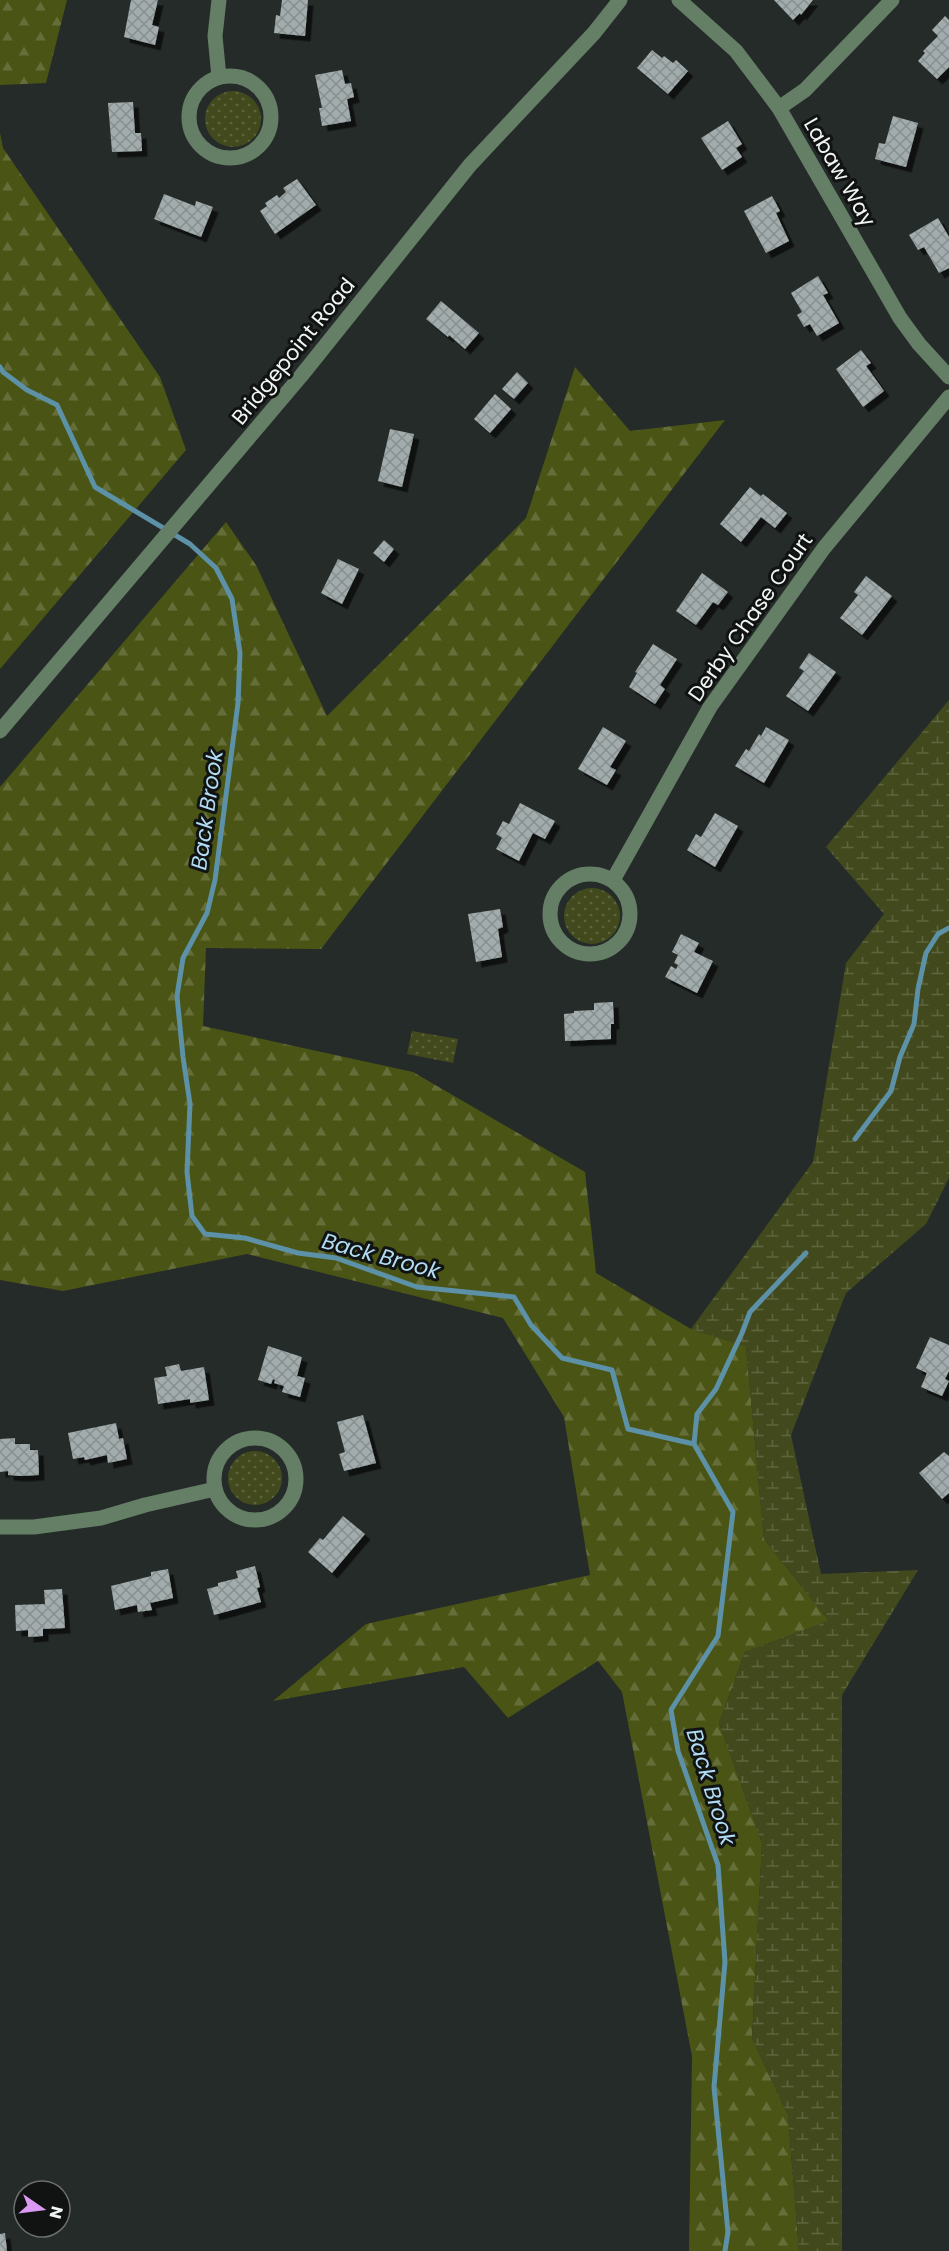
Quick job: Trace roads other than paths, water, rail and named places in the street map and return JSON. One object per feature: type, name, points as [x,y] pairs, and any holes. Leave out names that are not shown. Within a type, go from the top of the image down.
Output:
[{"type":"street","points":[[219,0],[214,36],[219,77]]},
{"type":"street","name":"Bridgepoint Road","points":[[0,730],[301,376],[470,165],[594,33],[620,0]]},
{"type":"street","name":"Labaw Way","points":[[679,0],[736,51],[779,108],[900,318],[919,344],[949,377]]},
{"type":"street","points":[[779,108],[805,90],[892,0]]},
{"type":"street","points":[[232,76],[250,82],[264,95],[270,106],[271,120],[265,138],[252,152],[240,157],[226,158],[212,154],[200,146],[190,128],[190,106],[196,93],[206,83],[219,77],[232,76]]},
{"type":"street","name":"Derby Chase Court","points":[[614,880],[710,707],[824,548],[949,397]]},
{"type":"street","points":[[589,873],[614,880],[624,890],[630,902],[631,916],[628,929],[621,941],[610,950],[597,954],[583,954],[570,950],[553,930],[550,918],[551,904],[556,892],[570,879],[589,873]]},
{"type":"street","points":[[248,1439],[262,1439],[275,1443],[285,1452],[292,1464],[295,1477],[291,1496],[279,1512],[267,1518],[254,1520],[235,1515],[220,1502],[215,1489],[214,1476],[217,1462],[225,1451],[236,1443],[248,1439]]},
{"type":"street","points":[[0,1527],[34,1527],[101,1518],[215,1489]]},
{"type":"waterway","name":"Back Brook","points":[[0,367],[3,372],[27,390],[57,405],[95,487],[190,544],[216,568],[232,599],[240,653],[238,703],[215,880],[207,913],[183,958],[177,996],[190,1104],[187,1172],[192,1216],[205,1234],[245,1238],[298,1253],[336,1258],[417,1287],[514,1297],[531,1325],[562,1358],[612,1370],[628,1429],[694,1444],[733,1512],[718,1636],[671,1710],[678,1751],[718,1865],[725,1962],[714,2087],[728,2232],[725,2251]]},
{"type":"waterway","points":[[855,1139],[891,1091],[900,1057],[914,1024],[918,989],[926,953],[938,934],[949,928]]},
{"type":"waterway","points":[[694,1444],[697,1414],[716,1389],[750,1312],[806,1253]]}]
